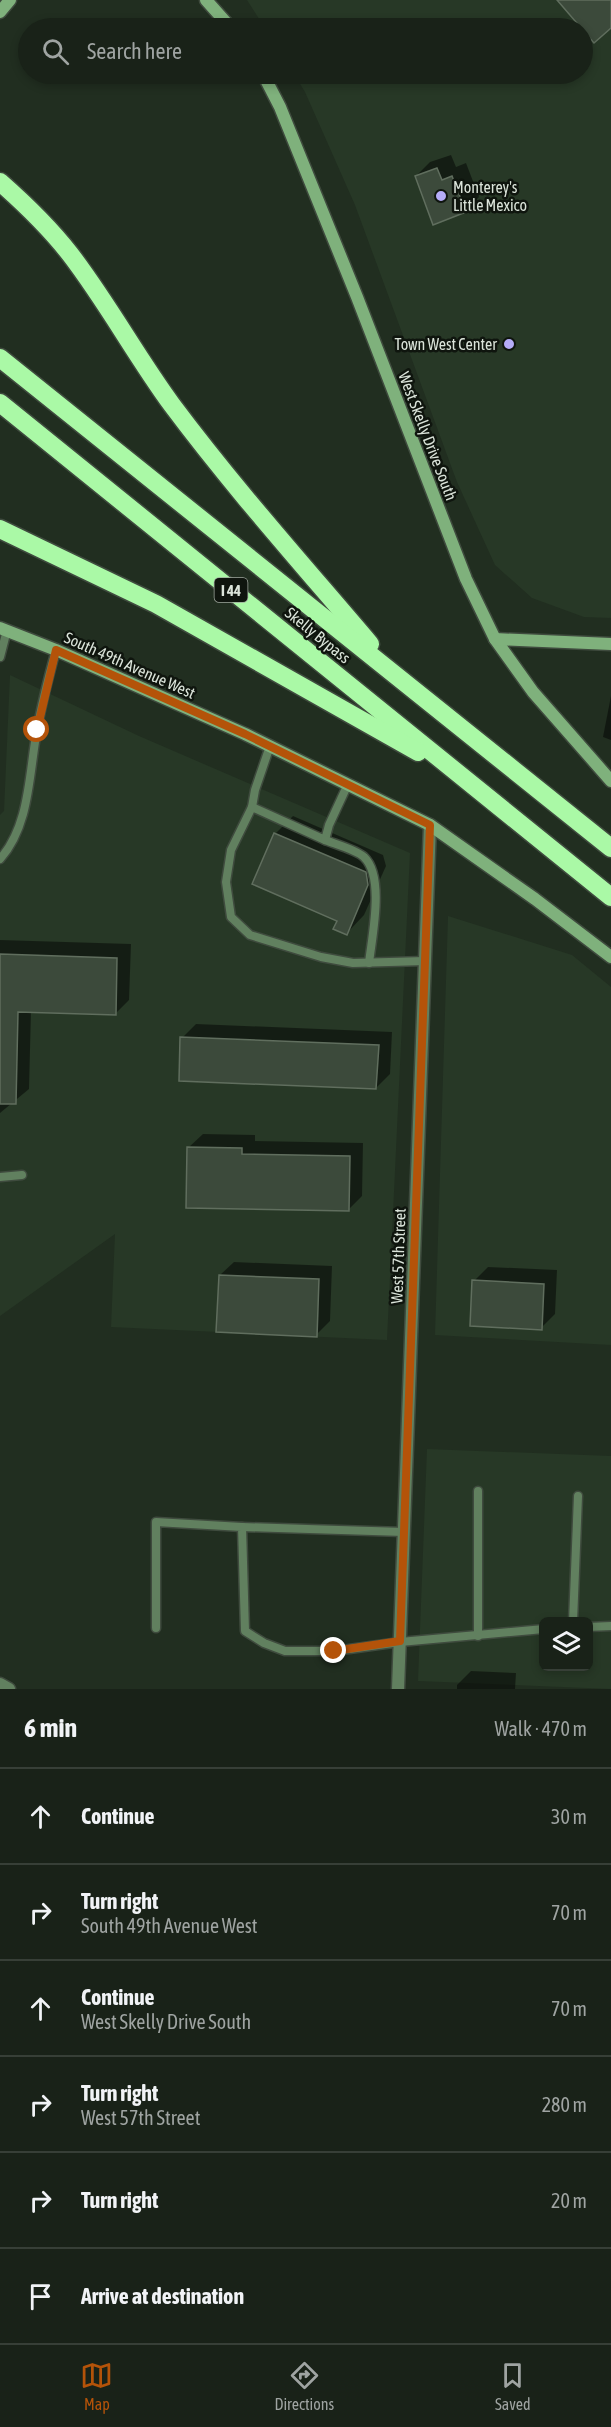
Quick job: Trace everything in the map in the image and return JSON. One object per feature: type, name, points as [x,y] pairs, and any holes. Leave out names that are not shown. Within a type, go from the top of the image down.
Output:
[{"type":"highway","points":[[0,182],[32,210],[68,252],[102,299],[143,364],[211,458],[398,677]]},
{"type":"highway","name":"Skelly Bypass","points":[[0,358],[611,849]]},
{"type":"highway","name":"Skelly Bypass","points":[[0,403],[611,897]]},
{"type":"highway","points":[[0,529],[156,604],[462,776]]},
{"type":"street","points":[[0,12],[10,0]]},
{"type":"street","points":[[206,0],[222,18]]},
{"type":"street","name":"West Skelly Drive South","points":[[268,84],[284,116],[357,297],[466,579],[495,639],[533,693],[611,781]]},
{"type":"street","name":"South 49th Avenue West","points":[[4,629],[56,650],[270,747]]},
{"type":"street","points":[[495,639],[611,644]]},
{"type":"street","points":[[270,747],[430,825],[535,899],[611,957]]},
{"type":"street","name":"West 57th Street","points":[[398,1689],[430,825]]},
{"type":"street","points":[[0,1684],[9,1689]]},
{"type":"lane","points":[[0,657],[4,629]]},
{"type":"lane","points":[[0,859],[20,826],[28,792],[43,699],[56,650]]},
{"type":"lane","points":[[270,747],[255,790],[252,807],[231,850],[226,882],[231,917],[250,935],[321,957],[353,963],[425,960]]},
{"type":"lane","points":[[325,840],[329,825],[348,784]]},
{"type":"lane","points":[[252,807],[364,856],[370,866],[376,886],[369,963]]},
{"type":"lane","points":[[0,1177],[22,1175]]},
{"type":"lane","points":[[478,1491],[478,1636]]},
{"type":"lane","points":[[573,1617],[578,1496]]},
{"type":"lane","points":[[156,1628],[156,1522],[404,1532]]},
{"type":"lane","points":[[242,1527],[245,1631],[264,1643],[285,1651],[334,1651],[400,1641],[539,1629]]},
{"type":"lane","points":[[593,1627],[611,1626]]},
{"type":"shaded area","name":"Town West Center","points":[[247,0],[611,0],[611,618],[584,617],[532,598],[495,565],[457,482],[355,205],[300,84],[593,84],[593,18],[259,18]]},
{"type":"shaded area","points":[[10,675],[139,736],[410,853],[387,1340],[111,1327],[115,1234],[0,1316],[0,815],[4,811]]},
{"type":"shaded area","points":[[448,916],[572,955],[611,987],[611,1345],[435,1335]]},
{"type":"shaded area","points":[[427,1449],[611,1456],[611,1689],[418,1681]]},
{"type":"building","points":[[557,0],[611,0],[611,28],[594,43],[593,18],[572,18]]},
{"type":"building","name":"Monterey's Little Mexico","points":[[437,168],[442,180],[452,176],[466,212],[433,225],[415,176]]},
{"type":"building","points":[[274,833],[366,872],[368,885],[347,935],[333,929],[337,921],[252,884]]},
{"type":"building","points":[[0,954],[117,958],[116,1015],[18,1012],[16,1104],[0,1104]]},
{"type":"building","points":[[180,1037],[379,1045],[376,1089],[179,1081]]},
{"type":"building","points":[[187,1147],[242,1148],[242,1154],[350,1156],[349,1211],[186,1208]]},
{"type":"building","points":[[219,1275],[319,1279],[317,1337],[216,1332]]},
{"type":"building","points":[[472,1280],[544,1284],[542,1330],[470,1326]]},
{"type":"place","name":"Monterey's Little Mexico","points":[[441,196]]},
{"type":"place","name":"Town West Center","points":[[509,344]]},
{"type":"route","points":[[37,730],[56,650],[245,734],[430,825],[400,1641],[334,1651]]}]
